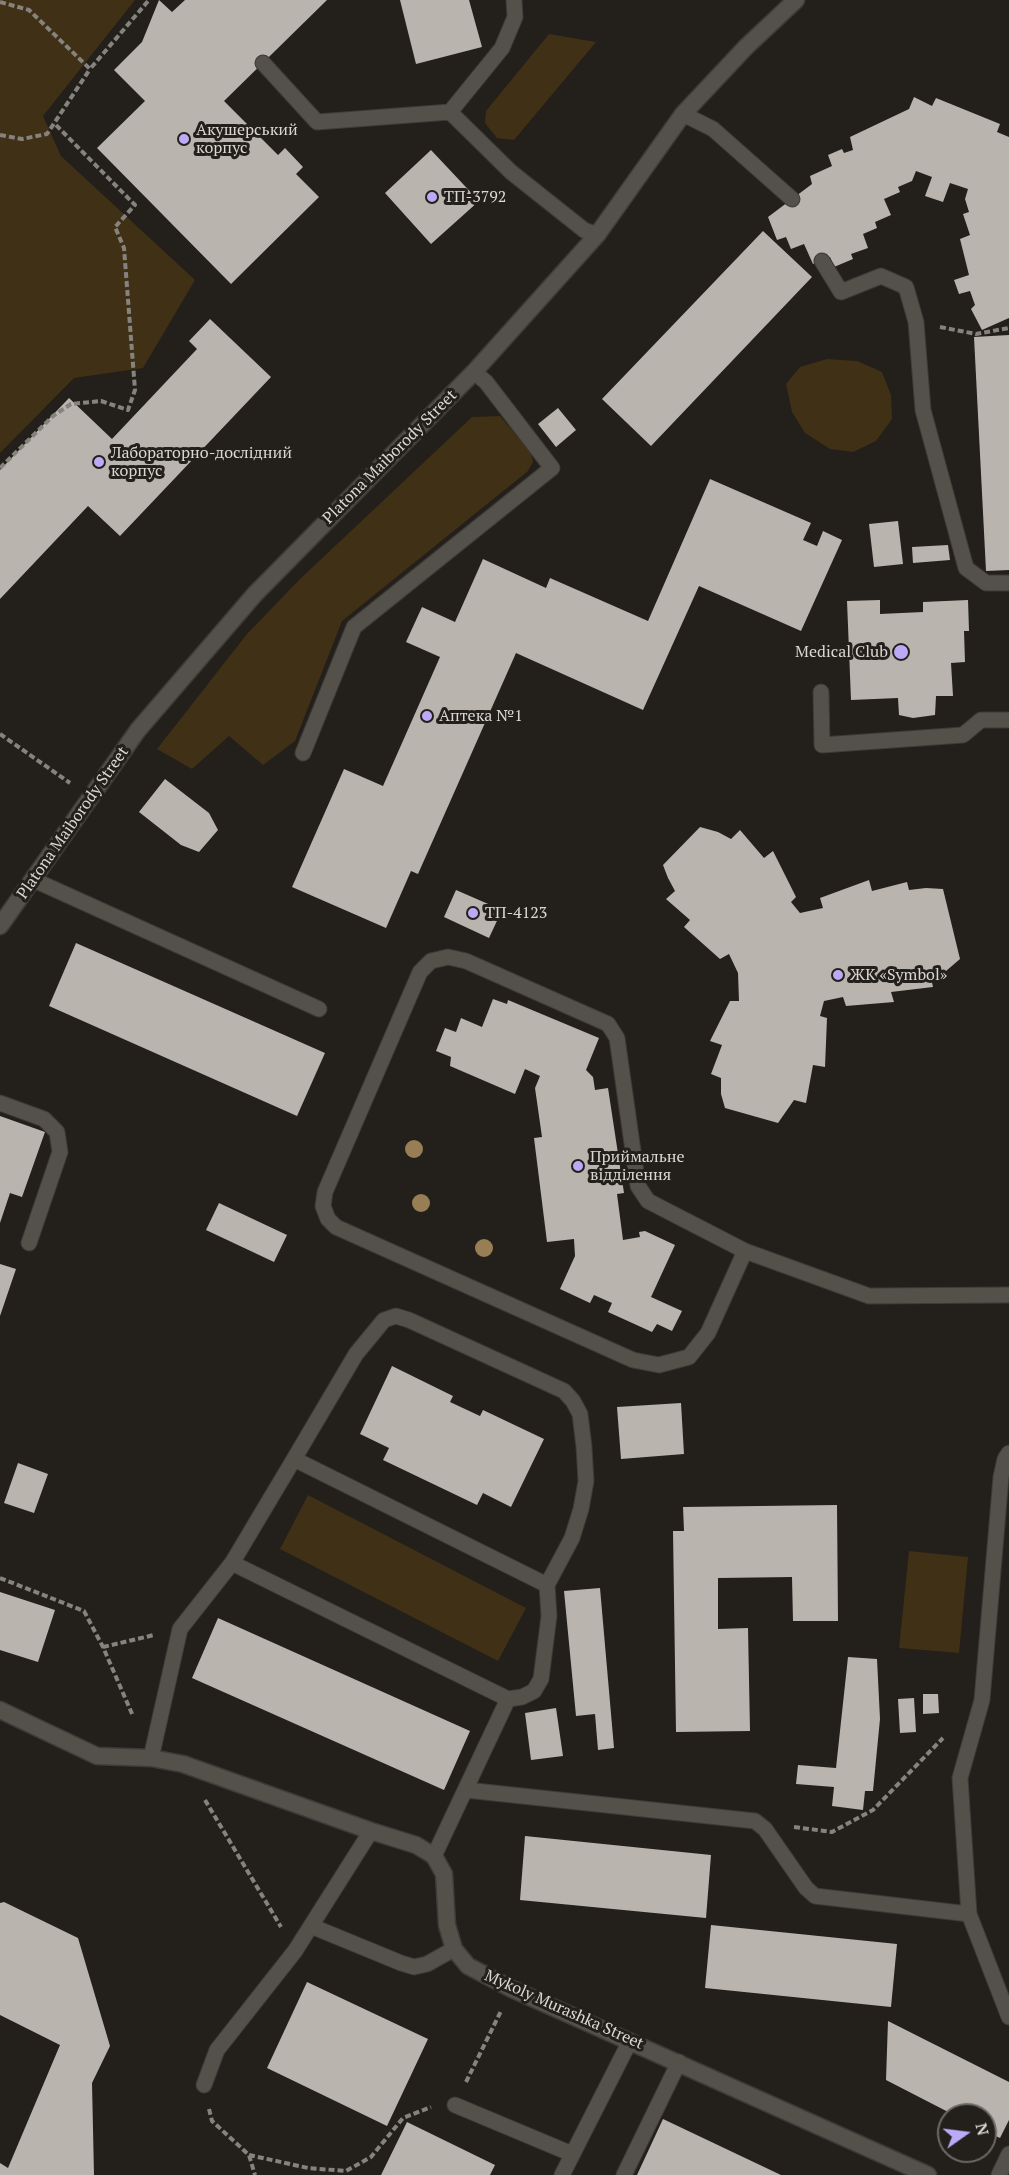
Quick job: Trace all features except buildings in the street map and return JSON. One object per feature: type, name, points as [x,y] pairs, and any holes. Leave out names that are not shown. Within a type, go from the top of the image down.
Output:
[{"type":"street","name":"Platona Maiborody Street","points":[[0,926],[138,730],[255,594],[474,372],[597,235],[683,114],[746,46],[796,0]]},
{"type":"street","points":[[0,1710],[97,1756],[151,1758],[183,1764],[416,1845],[434,1856],[444,1874],[447,1925],[454,1949]]},
{"type":"street","name":"Mykoly Murashka Street","points":[[454,1949],[468,1966],[512,1989],[928,2175]]},
{"type":"lane","points":[[263,63],[317,122],[450,112],[502,48],[515,17],[514,0]]},
{"type":"lane","points":[[450,112],[511,172],[584,230],[597,235]]},
{"type":"lane","points":[[683,114],[713,129],[792,199]]},
{"type":"lane","points":[[822,261],[841,292],[881,276],[906,287],[916,322],[922,410],[966,567],[986,582],[1009,583]]},
{"type":"lane","points":[[303,753],[354,627],[552,468],[486,382],[474,372]]},
{"type":"lane","points":[[821,692],[822,745],[963,735],[981,720],[1009,720]]},
{"type":"lane","points":[[34,880],[319,1009]]},
{"type":"lane","points":[[745,1251],[708,1333],[689,1358],[659,1365],[633,1360],[336,1227],[328,1219],[323,1206],[325,1192],[420,972],[431,961],[448,957],[466,961],[608,1024],[617,1038],[638,1186],[648,1201],[745,1251],[869,1296],[1009,1296]]},
{"type":"lane","points":[[0,1103],[44,1119],[57,1132],[60,1152],[29,1243]]},
{"type":"lane","points":[[151,1758],[180,1629],[232,1563],[356,1354],[384,1320],[396,1316],[410,1320],[564,1391],[580,1414],[586,1481],[581,1509],[572,1538],[547,1585],[549,1616],[541,1679],[534,1691],[522,1697],[508,1699],[232,1563]]},
{"type":"lane","points":[[1009,1453],[1005,1459],[1001,1477],[982,1700],[960,1779],[969,1914],[1009,2017]]},
{"type":"lane","points":[[294,1459],[547,1585]]},
{"type":"lane","points":[[434,1856],[508,1699]]},
{"type":"lane","points":[[466,1790],[755,1821],[765,1828],[815,1896],[969,1914]]},
{"type":"lane","points":[[204,2085],[217,2050],[295,1951],[371,1831]]},
{"type":"lane","points":[[311,1926],[401,1963],[414,1966],[427,1964],[454,1949]]},
{"type":"lane","points":[[562,2175],[630,2041]]},
{"type":"lane","points":[[624,2175],[679,2062]]},
{"type":"lane","points":[[455,2105],[572,2154]]},
{"type":"lane","points":[[999,2175],[1009,2154]]},
{"type":"path","points":[[0,135],[22,139],[47,134],[90,69],[149,0]]},
{"type":"path","points":[[0,2],[29,10],[90,69]]},
{"type":"path","points":[[0,468],[53,416],[71,404],[101,401],[128,410],[135,390],[124,248],[115,227],[135,205],[54,123]]},
{"type":"path","points":[[916,322],[976,334],[1009,328]]},
{"type":"path","points":[[0,734],[74,786]]},
{"type":"path","points":[[0,1578],[84,1611],[133,1717]]},
{"type":"path","points":[[102,1647],[180,1629]]},
{"type":"path","points":[[755,1821],[832,1832],[873,1810],[945,1736]]},
{"type":"path","points":[[183,1764],[295,1951]]},
{"type":"path","points":[[249,2156],[308,2168],[346,2171],[371,2157],[402,2118],[426,2108],[455,2105],[512,1989]]},
{"type":"path","points":[[204,2085],[212,2121],[249,2156],[255,2175]]},
{"type":"shaded area","points":[[0,0],[135,0],[43,116],[61,156],[195,280],[143,368],[74,378],[0,453]]},
{"type":"shaded area","points":[[549,34],[596,42],[514,140],[497,138],[485,123],[486,111]]},
{"type":"shaded area","points":[[827,359],[857,361],[882,372],[891,395],[892,419],[876,441],[853,452],[830,449],[805,433],[792,412],[786,384],[800,367]]},
{"type":"shaded area","points":[[500,416],[531,453],[533,462],[528,471],[342,621],[295,741],[263,765],[229,736],[192,769],[157,749],[247,634],[300,579],[472,417]]},
{"type":"shaded area","points":[[308,1495],[526,1608],[498,1661],[280,1549]]},
{"type":"shaded area","points":[[909,1551],[968,1557],[959,1653],[899,1648]]},
{"type":"place","name":"Акушерський корпус","points":[[184,139]]},
{"type":"place","name":"ТП-3792","points":[[432,197]]},
{"type":"place","name":"Лабораторно-дослідний корпус","points":[[99,462]]},
{"type":"place","name":"Medical Club","points":[[901,652]]},
{"type":"place","name":"Аптека №1","points":[[427,716]]},
{"type":"place","name":"ТП-4123","points":[[473,913]]},
{"type":"place","name":"ЖК «Symbol»","points":[[838,975]]},
{"type":"place","name":"Приймальне відділення","points":[[578,1166]]}]
